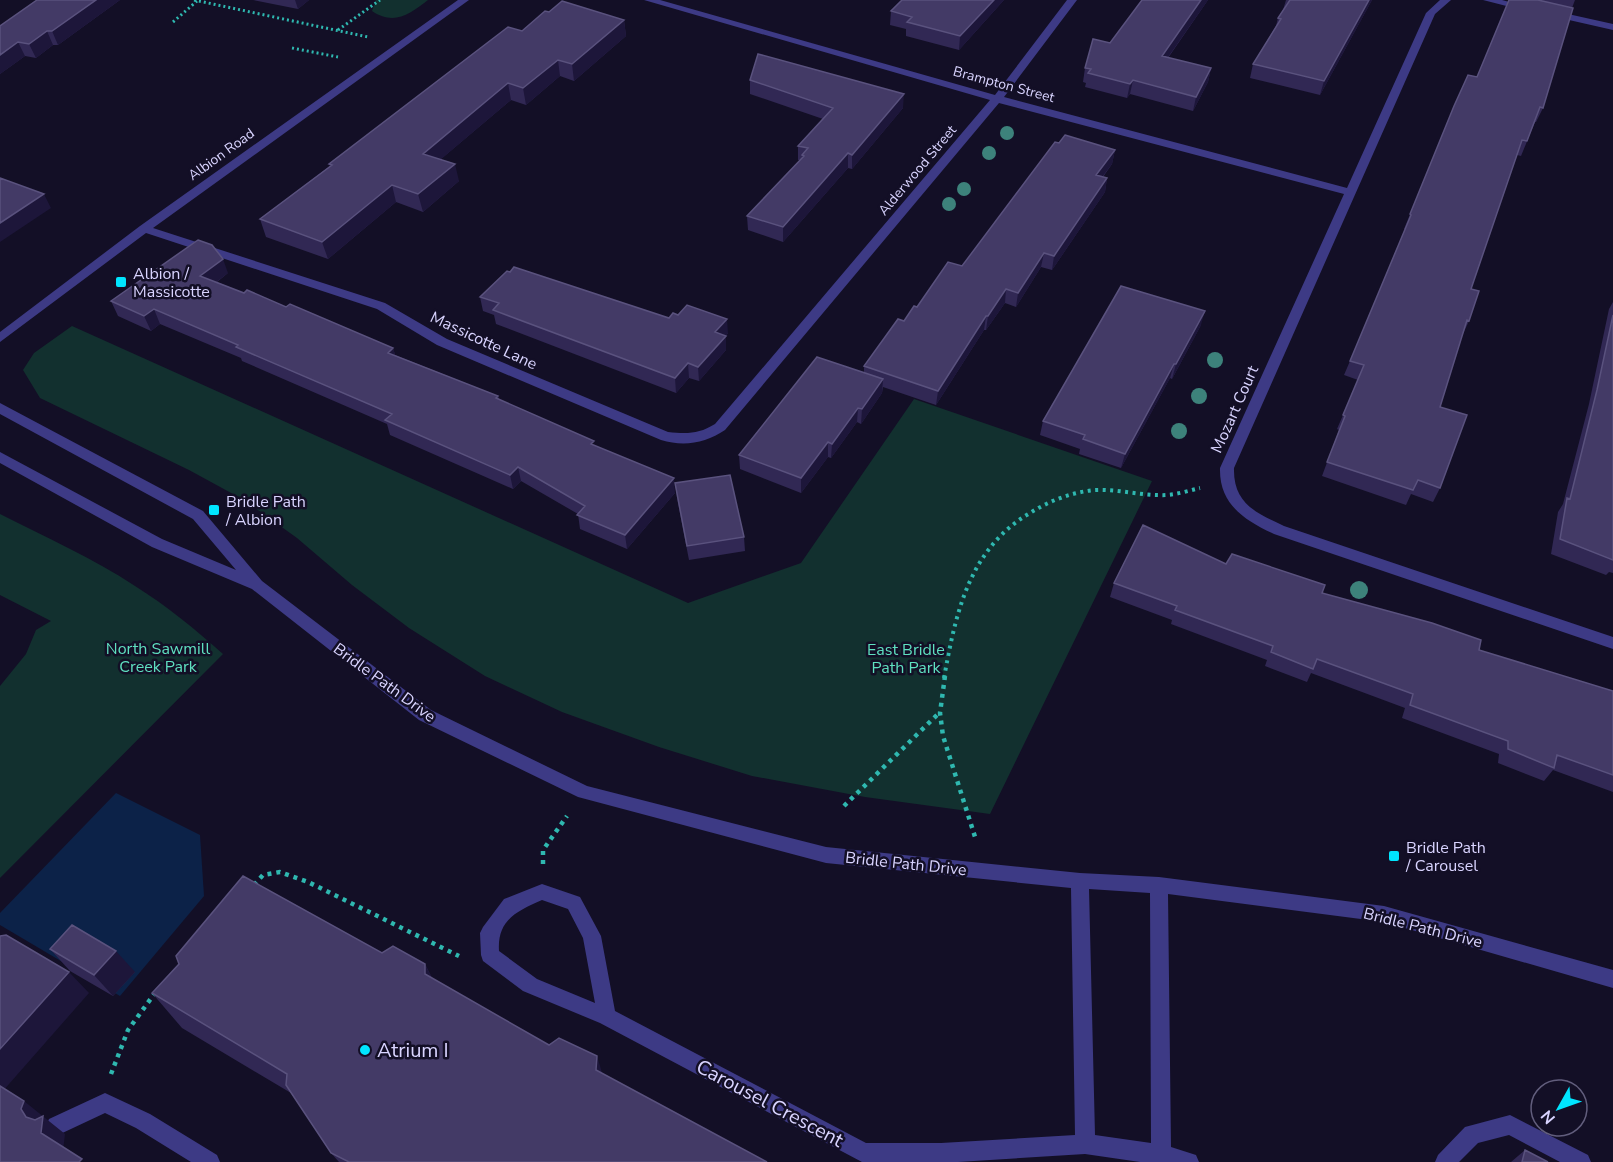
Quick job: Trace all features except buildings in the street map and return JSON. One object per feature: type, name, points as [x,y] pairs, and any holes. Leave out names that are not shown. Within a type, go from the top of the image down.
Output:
[{"type":"street","name":"Albion Road","points":[[0,338],[144,229],[371,64],[464,0]]},
{"type":"street","name":"Brampton Street","points":[[649,0],[997,99],[1352,193]]},
{"type":"street","name":"Alderwood Street","points":[[780,356],[997,99],[1072,0]]},
{"type":"street","name":"Mozart Court","points":[[1225,484],[1227,468],[1431,13],[1446,0]]},
{"type":"street","points":[[1488,0],[1613,27]]},
{"type":"street","name":"Massicotte Lane","points":[[144,229],[381,306],[442,342],[666,437],[690,439],[708,436],[720,427],[780,356]]},
{"type":"street","name":"Bridle Path Drive","points":[[0,408],[198,515],[257,585],[426,715],[584,792],[826,855],[1080,881],[1159,885],[1384,914],[1613,979]]},
{"type":"street","name":"Bridle Path Drive","points":[[0,457],[157,543],[257,585]]},
{"type":"street","points":[[1225,484],[1236,503],[1254,519],[1279,530],[1613,644]]},
{"type":"street","points":[[1080,881],[1085,1144]]},
{"type":"street","points":[[1159,885],[1161,1155]]},
{"type":"street","points":[[490,955],[489,933],[510,905],[542,892],[574,903],[592,936],[607,1017]]},
{"type":"street","name":"Carousel Crescent","points":[[490,955],[530,985],[607,1017],[865,1153],[939,1157],[1085,1144],[1161,1155],[1189,1162]]},
{"type":"street","points":[[56,1126],[105,1103],[143,1121],[210,1162]]},
{"type":"street","points":[[1445,1162],[1472,1134],[1510,1125],[1581,1162]]},
{"type":"path","points":[[173,22],[197,0],[370,38]]},
{"type":"path","points":[[337,30],[380,0]]},
{"type":"path","points":[[292,48],[371,64]]},
{"type":"path","points":[[987,871],[949,758],[940,713],[948,651],[957,606],[978,560],[996,537],[1020,518],[1053,501],[1086,491],[1121,489],[1156,495],[1225,484]]},
{"type":"path","points":[[844,806],[940,713]]},
{"type":"path","points":[[542,892],[543,850],[584,792]]},
{"type":"path","points":[[248,892],[263,875],[280,872],[308,882],[456,956],[490,955]]},
{"type":"path","points":[[105,1103],[116,1054],[139,1010],[162,985]]},
{"type":"green space","points":[[376,0],[428,0],[408,14],[388,18],[372,11]]},
{"type":"green space","name":"East Bridle Path Park","points":[[72,326],[688,603],[801,563],[914,399],[1152,481],[990,814],[865,797],[752,776],[659,747],[562,712],[485,676],[409,628],[352,585],[297,538],[244,500],[189,470],[40,398],[23,370],[34,353]]},
{"type":"green space","name":"North Sawmill Creek Park","points":[[0,514],[119,576],[170,610],[223,654],[0,878],[0,686],[26,654],[36,630],[51,621],[0,595]]},
{"type":"water","points":[[116,793],[200,835],[204,896],[120,996],[0,925],[0,913]]},
{"type":"place","name":"Albion / Massicotte","points":[[121,282]]},
{"type":"place","name":"Bridle Path / Albion","points":[[214,510]]},
{"type":"place","name":"Bridle Path / Carousel","points":[[1394,856]]},
{"type":"place","name":"Atrium I","points":[[365,1050]]}]
